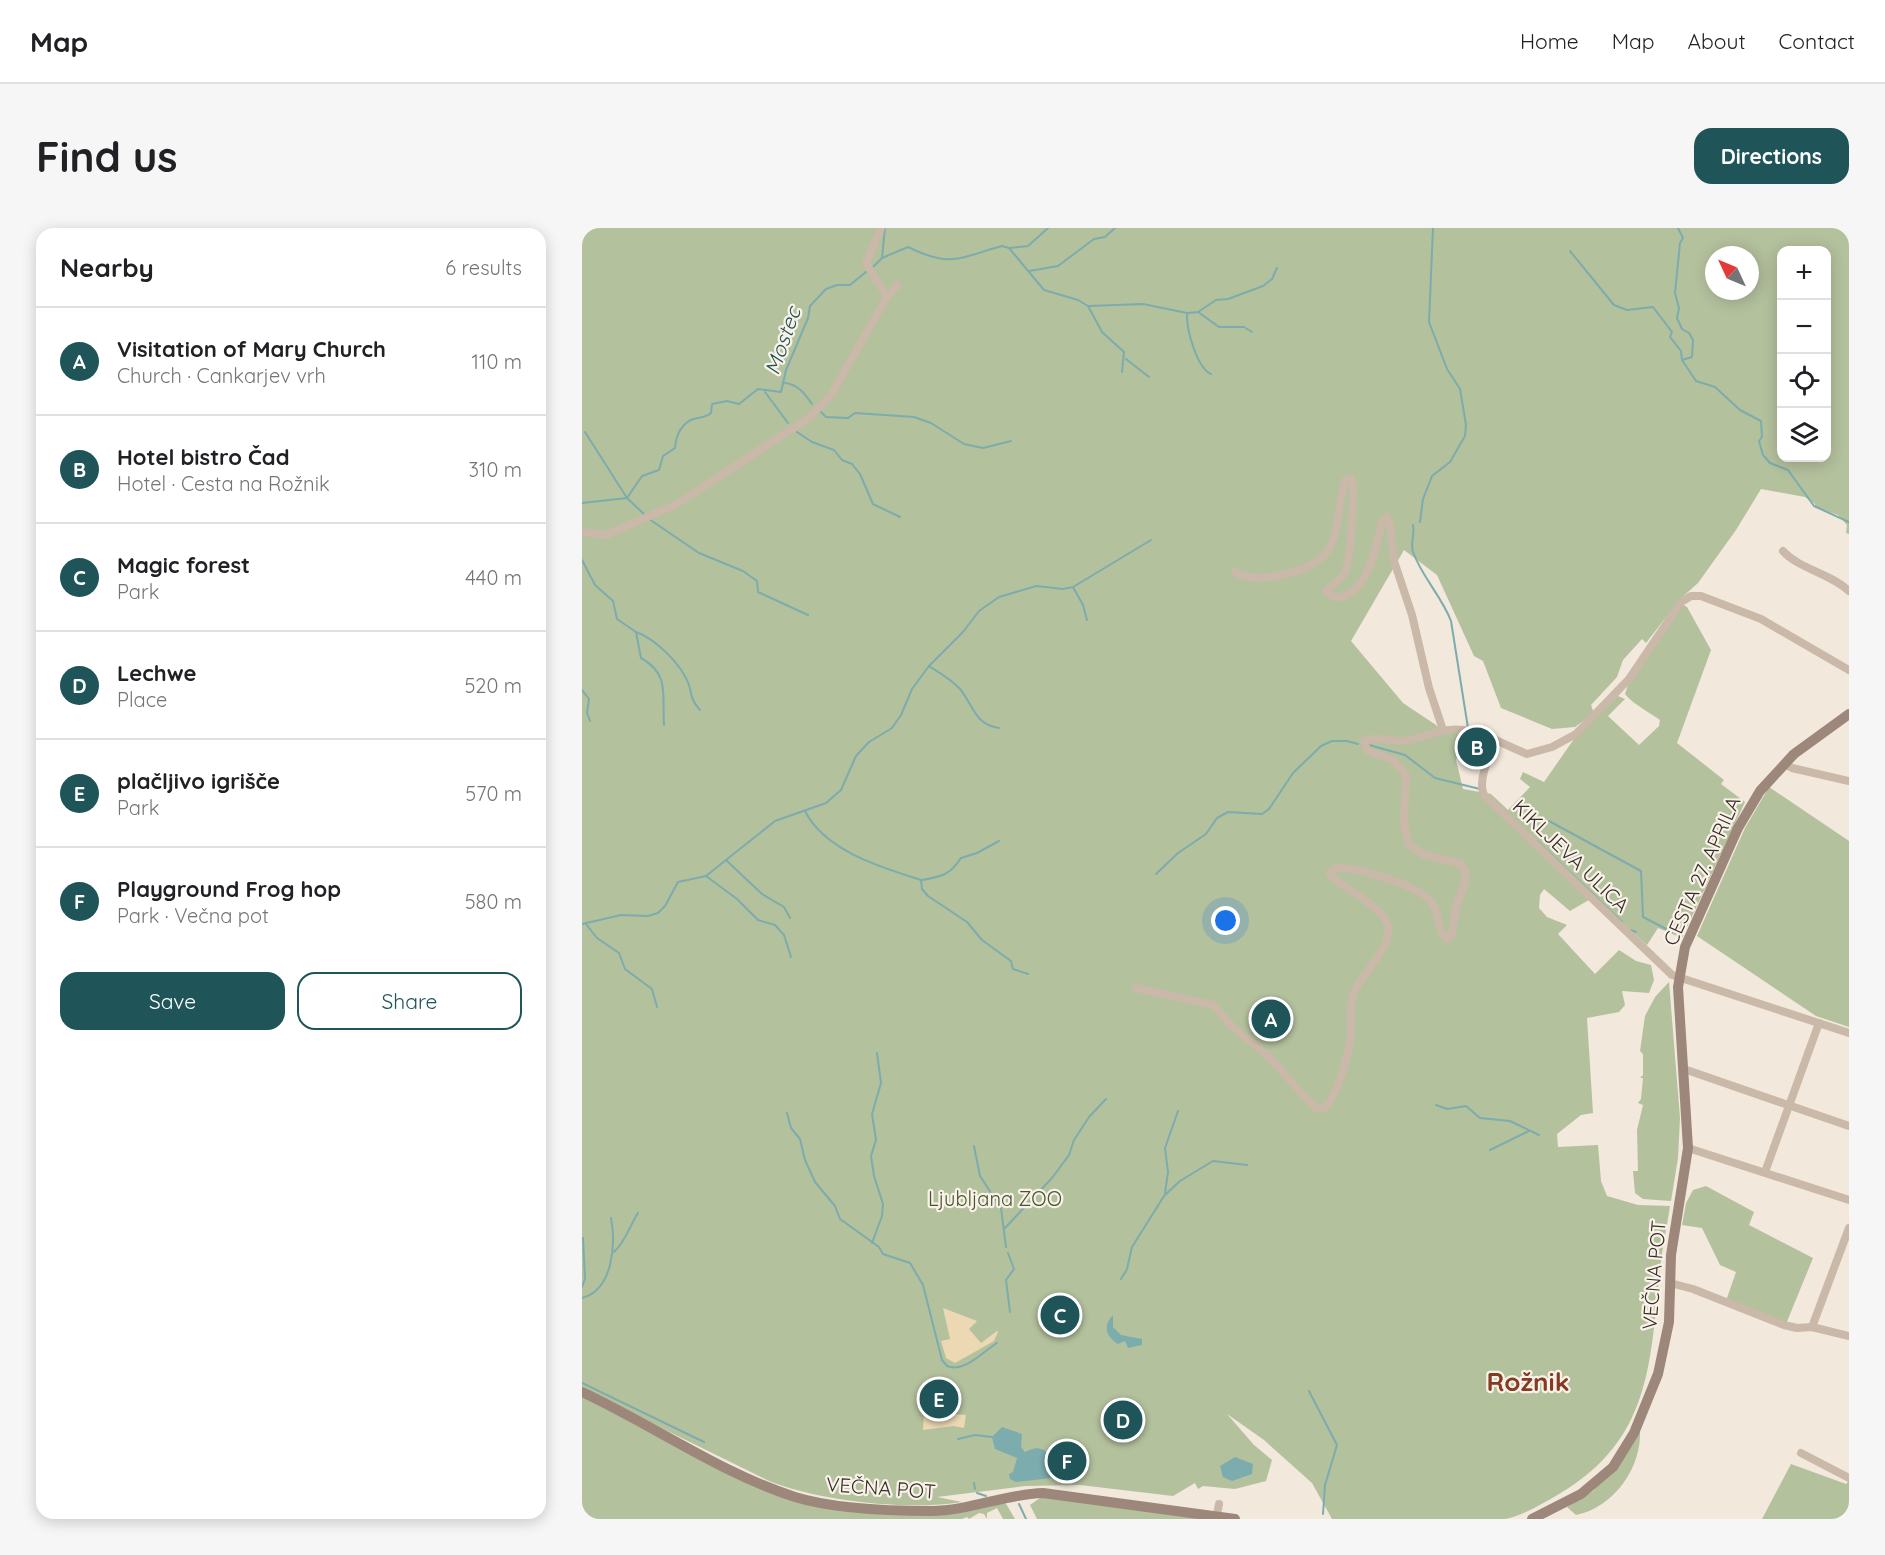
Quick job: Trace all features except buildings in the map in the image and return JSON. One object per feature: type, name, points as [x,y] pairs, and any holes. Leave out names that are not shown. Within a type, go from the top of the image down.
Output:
[{"type":"main road","name":"CESTA 27. APRILA","points":[[1678,978],[1685,947],[1738,828],[1760,791],[1784,764],[1849,714]]},
{"type":"main road","name":"VEČNA POT","points":[[1532,1519],[1594,1485],[1613,1467],[1628,1447],[1653,1390],[1669,1322],[1671,1255],[1688,1148],[1678,978]]},
{"type":"main road","name":"VEČNA POT","points":[[582,1392],[758,1482],[819,1502],[941,1511],[1012,1496],[1043,1493],[1218,1510],[1235,1519]]},
{"type":"street","points":[[881,228],[866,259],[867,266],[887,297]]},
{"type":"street","points":[[582,532],[606,535],[677,504],[807,419],[831,395],[887,297],[897,285]]},
{"type":"street","points":[[1235,572],[1248,577],[1267,577],[1302,570],[1317,564],[1325,556],[1333,539],[1345,480],[1351,478],[1354,501],[1349,531],[1349,561],[1342,578],[1326,590],[1327,594],[1333,598],[1343,597],[1356,589],[1372,561],[1383,519],[1389,519],[1394,561],[1412,615],[1429,688],[1443,730]]},
{"type":"street","points":[[1783,551],[1790,559],[1817,570],[1849,591]]},
{"type":"street","points":[[1136,988],[1212,1005],[1232,1026],[1270,1058],[1314,1107],[1323,1110],[1333,1098],[1351,1040],[1350,1004],[1353,993],[1383,949],[1389,932],[1388,924],[1369,902],[1333,880],[1330,873],[1336,868],[1384,878],[1427,898],[1434,906],[1442,932],[1447,939],[1452,934],[1456,907],[1466,880],[1465,870],[1460,863],[1424,855],[1408,844],[1404,822],[1406,775],[1393,760],[1366,750],[1363,744],[1371,739],[1402,741],[1416,739],[1443,730],[1474,731],[1527,754],[1552,747],[1576,734],[1620,691],[1676,607],[1691,596],[1701,596],[1761,619],[1849,670]]},
{"type":"street","name":"KIKLJEVA ULICA","points":[[1496,741],[1484,780],[1482,790],[1484,795],[1678,978]]},
{"type":"street","points":[[1784,764],[1792,768],[1849,781]]},
{"type":"street","points":[[1678,978],[1849,1033]]},
{"type":"street","points":[[1765,1172],[1819,1023]]},
{"type":"street","points":[[1684,1069],[1849,1126]]},
{"type":"street","points":[[1688,1148],[1849,1200]]},
{"type":"street","points":[[1812,1327],[1849,1228]]},
{"type":"street","points":[[1670,1283],[1693,1289],[1784,1325],[1797,1328],[1812,1327],[1849,1336]]},
{"type":"street","points":[[1801,1453],[1849,1478]]},
{"type":"green space","name":"Ljubljana ZOO","points":[[582,228],[1849,228],[1849,534],[1846,533],[1847,525],[1838,515],[1815,507],[1815,504],[1805,497],[1761,489],[1736,530],[1698,583],[1680,599],[1646,643],[1642,639],[1623,660],[1617,677],[1591,705],[1594,713],[1575,727],[1552,729],[1501,708],[1483,661],[1474,656],[1437,575],[1404,550],[1351,641],[1403,703],[1436,725],[1443,733],[1468,732],[1456,760],[1463,789],[1491,794],[1508,810],[1530,787],[1520,779],[1523,772],[1544,782],[1574,739],[1618,696],[1625,699],[1608,716],[1639,745],[1659,726],[1660,720],[1625,694],[1628,685],[1682,604],[1687,607],[1711,650],[1677,743],[1724,780],[1721,784],[1745,802],[1682,938],[1658,928],[1647,945],[1594,897],[1570,911],[1544,889],[1540,895],[1539,908],[1547,917],[1567,925],[1558,934],[1595,974],[1619,950],[1636,961],[1651,965],[1654,980],[1649,993],[1622,991],[1625,1005],[1619,1012],[1587,1018],[1593,1113],[1581,1115],[1557,1134],[1558,1147],[1598,1145],[1601,1181],[1607,1196],[1638,1205],[1670,1206],[1648,1368],[1629,1424],[1612,1449],[1589,1473],[1559,1494],[1540,1505],[1505,1519],[1332,1519],[1312,1483],[1264,1440],[1227,1414],[1254,1445],[1272,1460],[1266,1481],[1235,1489],[1203,1486],[1198,1489],[1195,1483],[1173,1496],[1080,1485],[1025,1486],[937,1497],[962,1502],[941,1505],[891,1505],[812,1494],[769,1481],[582,1389]]},
{"type":"green space","points":[[1769,787],[1849,841],[1849,1027],[1816,1016],[1697,936],[1745,828]]},
{"type":"green space","points":[[1669,982],[1680,1118],[1678,1158],[1671,1201],[1643,1199],[1635,1193],[1633,1171],[1638,1171],[1637,1130],[1643,1105],[1638,1103],[1641,1099],[1643,1078],[1640,1078],[1643,1075],[1643,1054],[1640,1051],[1645,1016],[1655,997]]},
{"type":"green space","points":[[1706,1186],[1754,1212],[1749,1225],[1813,1258],[1786,1324],[1726,1301],[1736,1272],[1720,1265],[1702,1228],[1682,1225],[1686,1203],[1693,1190]]},
{"type":"green space","points":[[582,1396],[774,1494],[920,1515],[1005,1502],[1015,1519],[1003,1519],[997,1508],[987,1513],[987,1519],[984,1514],[979,1513],[969,1519],[967,1517],[962,1519],[582,1519]]},
{"type":"green space","points":[[1640,1430],[1636,1458],[1623,1484],[1602,1504],[1576,1515],[1567,1507],[1593,1491]]},
{"type":"green space","points":[[1791,1464],[1846,1484],[1849,1481],[1849,1519],[1762,1519]]},
{"type":"green space","points":[[1040,1498],[1055,1498],[1202,1519],[1037,1519],[1030,1505]]},
{"type":"sand","points":[[943,1308],[977,1321],[969,1329],[981,1343],[997,1331],[994,1341],[955,1363],[946,1358],[941,1341],[950,1339]]},
{"type":"sand","points":[[924,1412],[966,1415],[964,1428],[954,1426],[923,1430]]},
{"type":"water","points":[[1113,1315],[1113,1327],[1121,1335],[1142,1339],[1142,1345],[1128,1348],[1125,1341],[1118,1344],[1111,1338],[1107,1328]]},
{"type":"water","points":[[1002,1427],[1022,1434],[1021,1447],[1025,1452],[1038,1448],[1048,1453],[1052,1464],[1052,1478],[1016,1482],[1010,1479],[1009,1474],[1013,1472],[1017,1458],[995,1449],[992,1437]]},
{"type":"water","points":[[1235,1457],[1253,1464],[1252,1474],[1232,1481],[1223,1477],[1220,1466]]},
{"type":"waterway","name":"Mostec","points":[[872,268],[882,258],[885,228]]},
{"type":"waterway","points":[[1010,248],[1028,246],[1048,228]]},
{"type":"waterway","points":[[1029,271],[1058,266],[1094,239],[1105,237],[1115,228]]},
{"type":"waterway","points":[[1420,522],[1423,499],[1432,476],[1450,462],[1465,436],[1466,425],[1460,389],[1447,369],[1429,322],[1433,228]]},
{"type":"waterway","points":[[1678,228],[1683,238],[1680,243],[1675,293],[1679,308],[1677,318],[1682,329],[1689,333],[1693,340],[1692,357],[1682,360],[1696,381],[1715,387],[1740,410],[1761,421],[1762,437],[1759,441],[1763,455],[1770,463],[1788,470],[1814,506],[1849,522]]},
{"type":"waterway","points":[[882,258],[908,247],[945,259],[964,257],[1002,246],[1009,248],[1044,290],[1078,300],[1088,306],[1102,332],[1124,352],[1122,372]]},
{"type":"waterway","points":[[1570,251],[1614,305],[1627,310],[1653,307],[1672,332],[1670,337],[1681,351],[1682,360]]},
{"type":"waterway","points":[[1188,313],[1198,312],[1216,300],[1228,299],[1263,286],[1272,279],[1277,268]]},
{"type":"waterway","name":"Mostec","points":[[582,503],[627,498],[642,476],[659,470],[663,456],[675,448],[682,427],[693,419],[705,417],[711,413],[712,404],[727,401],[739,404],[758,389],[781,392],[786,370],[808,318],[810,306],[826,289],[837,285],[850,285],[867,271]]},
{"type":"waterway","points":[[1089,306],[1143,304],[1187,313],[1193,347],[1201,364],[1211,374]]},
{"type":"waterway","points":[[1198,312],[1219,327],[1244,327],[1252,332]]},
{"type":"waterway","points":[[1126,359],[1149,377]]},
{"type":"waterway","points":[[785,383],[798,388],[812,404]]},
{"type":"waterway","points":[[765,392],[788,423]]},
{"type":"waterway","points":[[821,412],[826,417],[848,418],[855,413],[914,417],[931,423],[964,444],[983,448],[1011,441]]},
{"type":"waterway","points":[[585,432],[627,498],[645,515]]},
{"type":"waterway","points":[[797,432],[812,442],[834,450],[842,460],[852,464],[860,474],[873,504],[900,517]]},
{"type":"waterway","points":[[649,519],[699,553],[743,571],[757,581],[758,592],[808,615]]},
{"type":"waterway","points":[[1413,525],[1413,552],[1451,621],[1468,728]]},
{"type":"waterway","points":[[582,924],[621,915],[648,916],[658,913],[665,906],[678,882],[706,876],[775,821],[826,803],[841,790],[856,756],[869,742],[892,728],[901,715],[912,689],[929,666],[963,632],[979,611],[999,597],[1036,586],[1063,589],[1073,587],[1151,540]]},
{"type":"waterway","points":[[582,560],[595,585],[613,601],[617,619],[636,632],[641,658],[657,671],[663,686],[664,725]]},
{"type":"waterway","points":[[1073,587],[1083,605],[1087,620]]},
{"type":"waterway","points":[[636,632],[652,640],[681,669],[686,677],[693,701],[700,710]]},
{"type":"waterway","points":[[929,666],[960,689],[984,723],[999,728]]},
{"type":"waterway","points":[[582,690],[589,699],[587,713],[590,721]]},
{"type":"waterway","points":[[1156,874],[1178,853],[1206,834],[1217,818],[1228,812],[1262,814],[1269,809],[1293,773],[1321,746],[1332,741],[1358,744]]},
{"type":"waterway","points":[[1369,745],[1405,755],[1435,778],[1480,789]]},
{"type":"waterway","points":[[805,811],[814,825],[840,847],[872,863],[921,880],[922,889],[928,896],[967,922],[982,940],[1011,961],[1013,969],[1028,974]]},
{"type":"waterway","points":[[1549,821],[1641,871],[1643,917],[1672,932]]},
{"type":"waterway","points":[[922,880],[944,874],[961,858],[977,853],[999,841]]},
{"type":"waterway","points":[[1537,841],[1622,922]]},
{"type":"waterway","points":[[727,861],[762,894],[784,907],[790,918]]},
{"type":"waterway","points":[[706,876],[737,899],[758,920],[775,925],[784,935],[791,957]]},
{"type":"waterway","points":[[586,924],[597,938],[619,953],[625,969],[652,989],[657,1007]]},
{"type":"waterway","points":[[1630,930],[1636,932]]},
{"type":"waterway","points":[[872,1243],[882,1216],[883,1204],[874,1176],[871,1156],[876,1140],[872,1114],[881,1083],[877,1053]]},
{"type":"waterway","points":[[1005,1228],[1052,1178],[1069,1155],[1074,1140],[1089,1117],[1106,1099]]},
{"type":"waterway","points":[[1436,1105],[1447,1109],[1466,1106],[1480,1118],[1510,1121],[1539,1135]]},
{"type":"waterway","points":[[1165,1193],[1168,1172],[1165,1148],[1178,1111]]},
{"type":"waterway","points":[[787,1113],[791,1128],[800,1139],[805,1160],[815,1182],[835,1206],[840,1219],[879,1247],[883,1254],[910,1263],[923,1285],[942,1360],[947,1366],[960,1367],[967,1364],[997,1343]]},
{"type":"waterway","points":[[1490,1150],[1529,1131]]},
{"type":"waterway","points":[[974,1146],[980,1176],[1001,1208],[1006,1247]]},
{"type":"waterway","points":[[1121,1279],[1127,1269],[1132,1247],[1164,1196],[1180,1181],[1213,1161],[1247,1165]]},
{"type":"waterway","points":[[614,1252],[638,1213]]},
{"type":"waterway","points":[[582,1298],[600,1286],[610,1265],[613,1240],[611,1218]]},
{"type":"waterway","points":[[582,1287],[585,1279],[583,1238]]},
{"type":"waterway","points":[[1008,1253],[1014,1269],[1006,1280],[1010,1312]]},
{"type":"waterway","points":[[582,1383],[704,1442]]},
{"type":"waterway","points":[[1309,1391],[1337,1445],[1325,1485],[1323,1514]]},
{"type":"waterway","points":[[958,1439],[975,1435],[992,1437]]},
{"type":"waterway","points":[[974,1483],[975,1489]]},
{"type":"waterway","points":[[977,1493],[986,1496]]},
{"type":"waterway","points":[[1019,1504],[1026,1519]]},
{"type":"place","name":"Hotel bistro Čad","points":[[1477,747]]},
{"type":"place","name":"Visitation of Mary Church","points":[[1271,1019]]},
{"type":"place","name":"Magic forest","points":[[1060,1315]]},
{"type":"place","name":"plačljivo igrišče","points":[[939,1399]]},
{"type":"place","name":"Lechwe","points":[[1123,1420]]},
{"type":"place","name":"Playground Frog hop","points":[[1067,1461]]},
{"type":"district","name":"Rožnik","points":[[1528,1382]]}]
